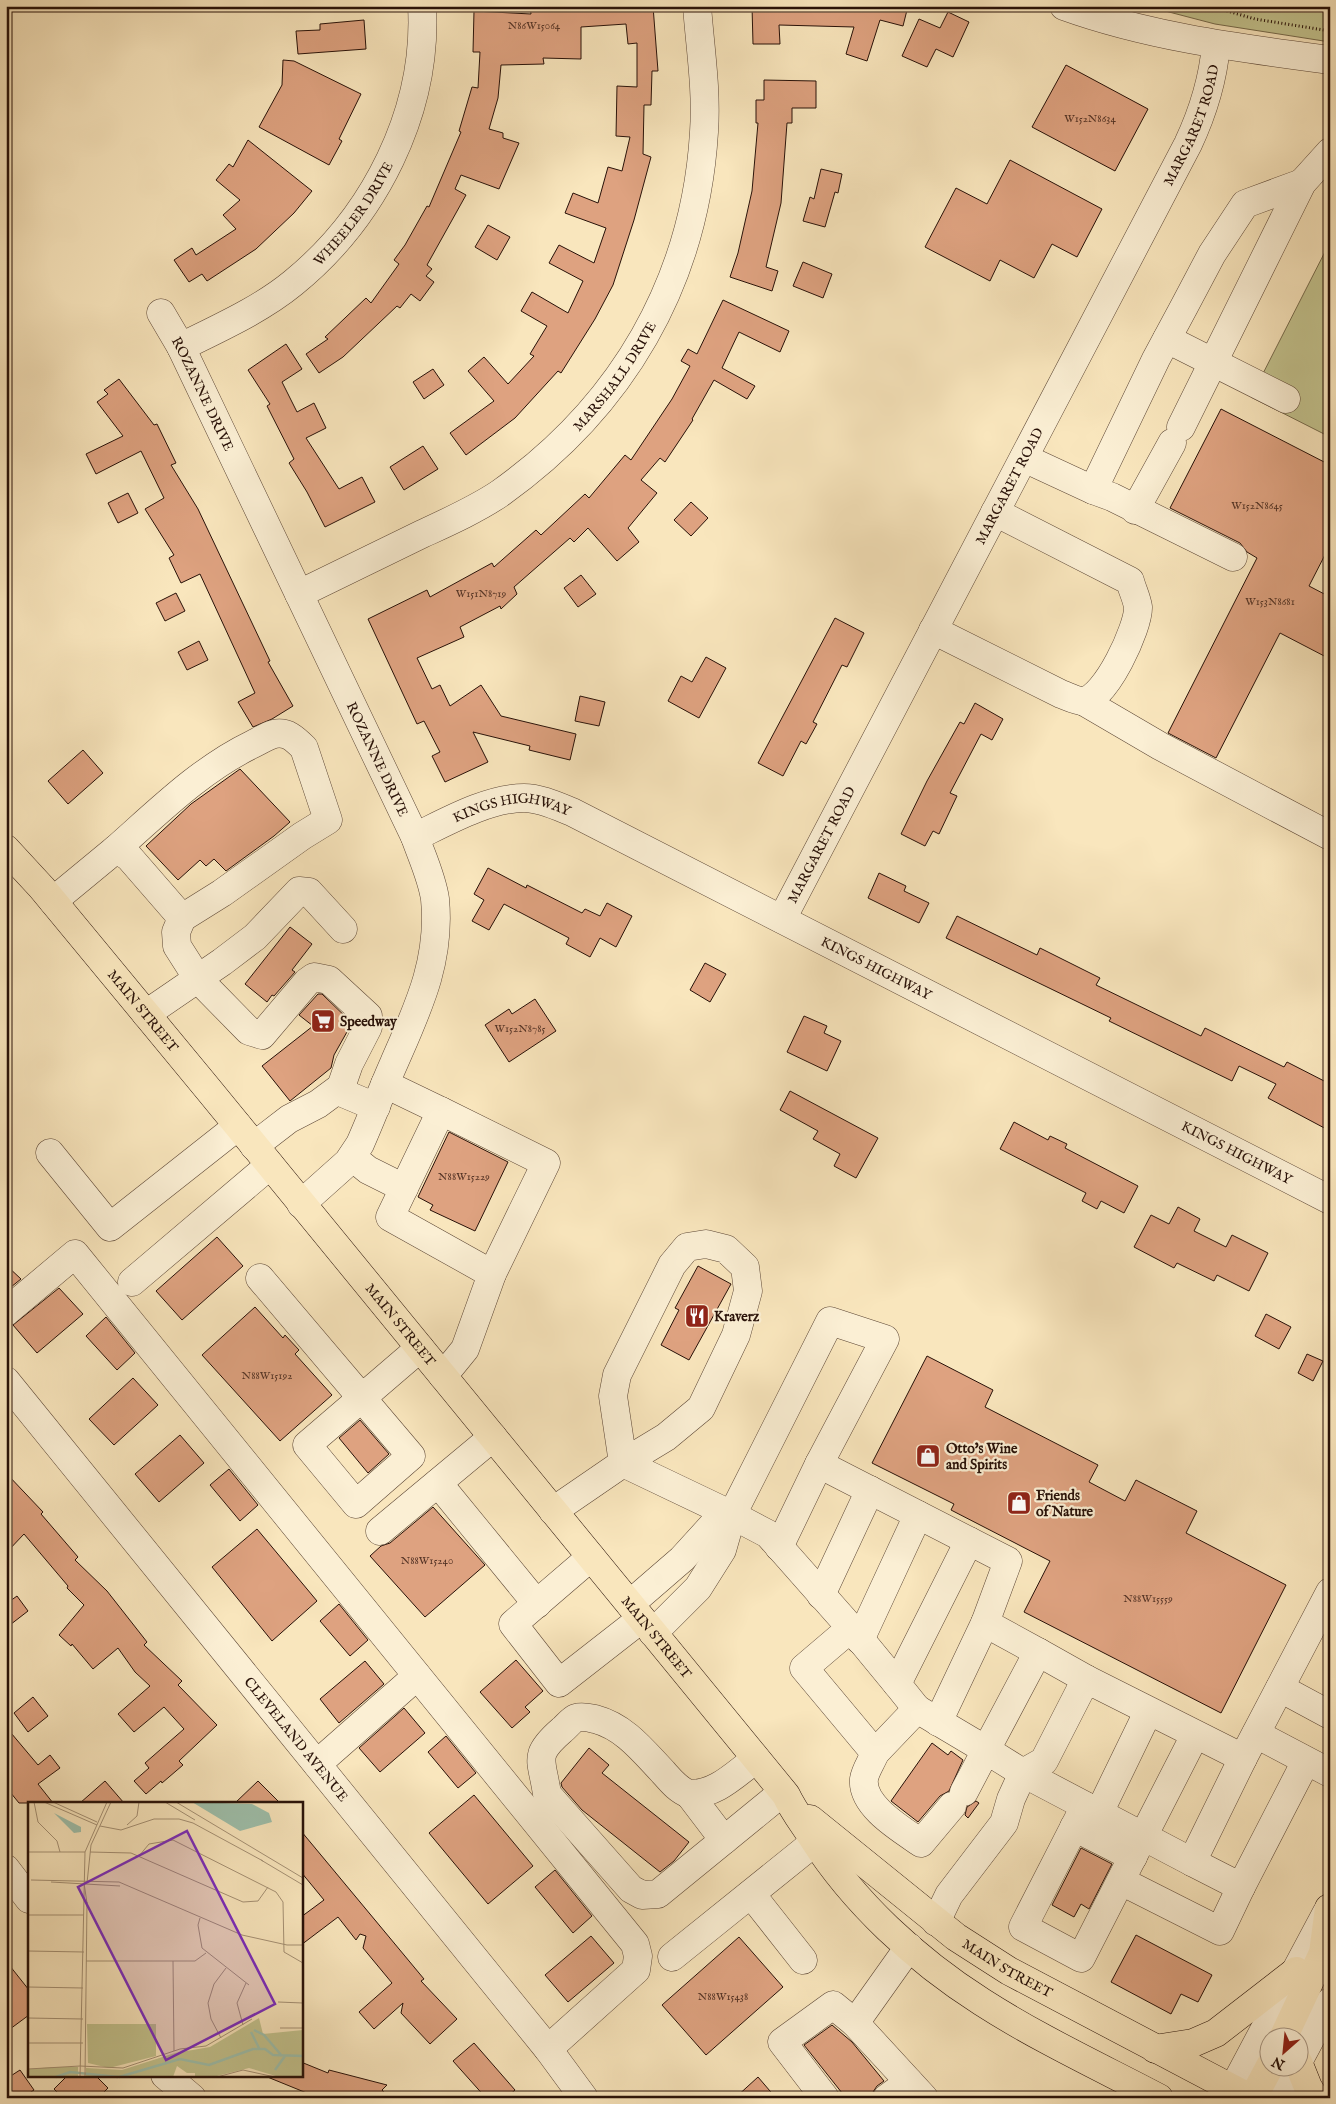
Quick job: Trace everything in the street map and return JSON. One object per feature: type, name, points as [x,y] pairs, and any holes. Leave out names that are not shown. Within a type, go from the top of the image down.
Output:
[{"type":"main road","name":"MAIN STREET","points":[[6,849],[53,901],[821,1838],[846,1886],[910,1947],[948,1979],[983,2002],[1159,2098]]},
{"type":"main road","name":"MAIN STREET","points":[[821,1838],[881,1879],[956,1937],[1009,1971],[1241,2096]]},
{"type":"main road","points":[[1289,2026],[1323,1953],[1330,1908]]},
{"type":"main road","points":[[910,1947],[926,1913]]},
{"type":"main road","points":[[1155,2049],[1193,2043],[1216,2034],[1296,1971]]},
{"type":"main road","points":[[1080,2056],[1124,2098]]},
{"type":"main road","points":[[1241,2096],[1260,2076]]},
{"type":"main road","points":[[1304,2076],[1315,2098]]},
{"type":"street","name":"WHEELER DRIVE","points":[[181,347],[243,316],[293,283],[340,238],[367,202],[394,152],[417,79],[421,49],[422,6]]},
{"type":"street","name":"MARSHALL DRIVE","points":[[299,594],[468,512],[498,495],[543,460],[574,430],[624,370],[643,341],[665,298],[685,245],[701,175],[705,130],[697,6]]},
{"type":"street","points":[[1064,6],[1110,21],[1216,45],[1330,60]]},
{"type":"street","name":"MARGARET ROAD","points":[[782,919],[1188,144],[1206,100],[1216,45]]},
{"type":"street","points":[[1136,510],[1214,361],[1302,183],[1330,152]]},
{"type":"street","points":[[1094,490],[1167,339],[1212,254],[1245,204],[1302,183]]},
{"type":"street","name":"ROZANNE DRIVE","points":[[162,313],[181,347],[415,837],[430,876],[434,898],[436,940],[431,968],[422,998],[360,1144],[348,1162],[301,1204]]},
{"type":"street","points":[[1167,339],[1214,361],[1286,399]]},
{"type":"street","points":[[1024,458],[1112,497],[1233,557]]},
{"type":"street","points":[[995,512],[1130,581],[1138,608],[1126,648],[1110,677],[1094,697],[1083,701]]},
{"type":"street","points":[[933,630],[1061,694],[1083,701],[1160,746],[1330,836]]},
{"type":"street","points":[[50,1153],[110,1227],[254,1146],[285,1122],[318,1104],[340,1087],[349,1064],[368,1027],[368,1016],[329,980],[314,977],[307,982],[262,1035],[249,1031],[198,979],[177,946],[176,932],[182,918],[222,893],[302,836],[328,820],[304,748],[296,739],[288,734],[274,734],[237,752],[194,781],[53,901]]},
{"type":"street","name":"KINGS HIGHWAY","points":[[415,837],[494,802],[524,798],[547,802],[572,812],[1330,1200]]},
{"type":"street","points":[[116,849],[129,857],[182,918]]},
{"type":"street","points":[[146,1014],[255,937],[300,891],[309,892],[343,929]]},
{"type":"street","points":[[340,1087],[345,1094],[380,1095],[441,1111],[546,1163],[492,1274],[465,1349],[443,1376]]},
{"type":"street","points":[[441,1111],[390,1217],[492,1274]]},
{"type":"street","points":[[132,1282],[254,1146]]},
{"type":"street","points":[[352,1156],[368,1170],[404,1188]]},
{"type":"street","points":[[553,1511],[623,1463],[666,1437],[701,1408],[732,1344],[748,1291],[745,1267],[726,1249],[706,1244],[687,1247],[672,1265],[617,1375],[613,1396],[623,1463]]},
{"type":"street","points":[[6,1312],[75,1254],[635,1944],[638,1956],[636,1970],[548,2049]]},
{"type":"street","points":[[260,1278],[362,1396],[411,1456],[356,1504],[307,1445],[362,1396],[420,1348]]},
{"type":"street","points":[[591,1557],[513,1624],[559,1683],[641,1618],[698,1588],[722,1550],[732,1515],[830,1321],[885,1340],[819,1464],[779,1547]]},
{"type":"street","name":"CLEVELAND AVENUE","points":[[6,1382],[548,2049],[584,2098]]},
{"type":"street","points":[[380,1531],[493,1437]]},
{"type":"street","points":[[623,1463],[768,1534],[897,1684],[927,1716],[1023,1773],[1086,1815],[1132,1858],[1220,1931],[1241,1887],[1318,1767],[1256,1734]]},
{"type":"street","points":[[819,1464],[1008,1561],[985,1623],[927,1716],[875,1753],[864,1779],[870,1803],[894,1825],[921,1842],[958,1799],[1038,1652]]},
{"type":"street","points":[[438,1484],[537,1604]]},
{"type":"street","points":[[821,1595],[870,1490]]},
{"type":"street","points":[[641,1618],[682,1558],[712,1526],[732,1515]]},
{"type":"street","points":[[875,1753],[804,1668],[855,1634],[918,1515]]},
{"type":"street","points":[[897,1684],[969,1541]]},
{"type":"street","points":[[1192,1862],[1243,1758],[1330,1592]]},
{"type":"street","points":[[985,1623],[1148,1712],[1243,1758]]},
{"type":"street","points":[[317,1764],[418,1676]]},
{"type":"street","points":[[926,1913],[949,1895],[1004,1823],[1011,1799],[1023,1773],[1044,1762],[1086,1678]]},
{"type":"street","points":[[1280,1688],[1330,1714]]},
{"type":"street","points":[[1148,1712],[1086,1815],[1023,1927],[1081,1958],[1194,1735]]},
{"type":"street","points":[[724,1840],[689,1794],[672,1783],[634,1741],[609,1724],[588,1717],[576,1718],[546,1744],[540,1764],[544,1774],[547,1794],[631,1889],[642,1895],[658,1894],[724,1840],[786,1797]]},
{"type":"street","points":[[689,1794],[707,1792],[718,1788],[756,1758]]},
{"type":"street","points":[[672,1957],[821,1838]]},
{"type":"street","points":[[1132,1858],[1192,1862],[1241,1887]]},
{"type":"street","points":[[6,1869],[28,1898]]},
{"type":"street","points":[[751,1894],[804,1960]]},
{"type":"street","points":[[1241,2096],[1296,1971],[1330,1908]]},
{"type":"street","points":[[855,2023],[910,1947]]},
{"type":"street","points":[[1308,2043],[1330,2002]]},
{"type":"street","points":[[825,2098],[782,2042],[833,2005],[855,2023],[916,2090],[887,2098]]},
{"type":"street","points":[[166,2076],[192,2098]]},
{"type":"street","points":[[1280,2098],[1291,2076]]},
{"type":"path","points":[[1210,6],[1255,19],[1330,31]]},
{"type":"green space","points":[[1146,6],[1330,6],[1330,42],[1215,24]]},
{"type":"green space","points":[[1330,242],[1330,437],[1251,397]]},
{"type":"building","points":[[530,6],[653,6],[658,71],[652,71],[651,105],[644,105],[643,154],[651,157],[634,220],[613,285],[595,319],[561,373],[558,371],[515,418],[466,455],[450,433],[494,401],[468,371],[484,357],[508,384],[534,356],[530,354],[547,326],[521,311],[532,292],[568,313],[583,281],[549,263],[559,245],[594,263],[606,228],[565,213],[573,193],[598,203],[608,167],[622,171],[630,137],[616,136],[617,86],[637,87],[637,43],[628,44],[626,24],[581,27],[581,59],[543,58],[544,64],[501,65],[498,98],[489,129],[503,133],[503,138],[519,143],[499,189],[461,175],[455,189],[466,195],[427,265],[432,269],[426,276],[434,282],[420,301],[411,294],[400,308],[397,306],[343,357],[319,373],[306,354],[328,339],[325,337],[366,298],[371,303],[399,264],[394,260],[405,245],[427,206],[429,207],[461,132],[459,131],[472,87],[478,88],[480,52],[473,52],[474,11],[531,14]]},
{"type":"building","points":[[752,6],[908,6],[903,26],[880,20],[867,61],[846,54],[854,27],[779,25],[780,44],[753,44]]},
{"type":"building","points":[[948,12],[969,22],[953,57],[936,49],[927,67],[902,56],[919,19],[940,28]]},
{"type":"building","points":[[364,20],[366,49],[298,54],[296,31],[320,30],[320,24]]},
{"type":"building","points":[[283,60],[294,61],[361,94],[339,139],[342,141],[329,165],[259,127],[282,85]]},
{"type":"building","points":[[1066,65],[1148,109],[1115,171],[1032,127]]},
{"type":"building","points":[[764,80],[816,81],[816,108],[792,108],[792,123],[787,123],[781,203],[766,267],[778,271],[772,291],[730,277],[738,253],[752,191],[758,123],[756,123],[756,100],[764,100]]},
{"type":"building","points":[[248,140],[312,191],[294,213],[256,249],[207,281],[202,274],[189,282],[174,260],[192,248],[196,255],[236,229],[223,215],[240,200],[216,180],[229,164],[233,167]]},
{"type":"building","points":[[1010,160],[1102,209],[1077,257],[1052,244],[1034,278],[1000,260],[990,281],[925,247],[956,188],[987,204]]},
{"type":"building","points":[[821,169],[842,174],[838,193],[835,192],[825,227],[803,221],[810,197],[814,199]]},
{"type":"building","points":[[488,225],[510,237],[497,260],[475,247]]},
{"type":"building","points":[[803,262],[832,274],[823,298],[793,286]]},
{"type":"building","points":[[723,300],[789,331],[780,352],[739,332],[722,368],[755,386],[747,399],[714,380],[693,420],[665,462],[660,458],[641,480],[657,493],[628,528],[639,542],[617,561],[588,528],[574,542],[570,538],[514,587],[517,594],[501,609],[500,606],[460,627],[464,637],[417,658],[432,689],[440,685],[450,706],[481,685],[501,716],[576,734],[570,760],[529,750],[530,746],[473,732],[488,762],[445,782],[432,756],[440,752],[424,721],[417,724],[368,619],[427,590],[430,597],[492,563],[494,567],[536,530],[541,535],[585,494],[589,498],[625,455],[631,460],[672,399],[690,366],[681,361],[688,349],[697,354]]},
{"type":"building","points":[[286,344],[302,369],[282,382],[297,412],[314,403],[326,428],[306,438],[339,489],[362,477],[375,502],[325,527],[289,463],[294,459],[267,406],[270,404],[248,370]]},
{"type":"building","points":[[433,369],[444,385],[424,399],[413,382]]},
{"type":"building","points":[[119,379],[154,425],[157,424],[176,463],[171,465],[198,509],[270,661],[268,662],[293,706],[272,719],[253,727],[238,702],[255,693],[200,574],[181,583],[169,558],[174,555],[145,509],[164,498],[141,451],[96,474],[86,454],[123,436],[97,402],[108,394],[104,390]]},
{"type":"building","points":[[1221,409],[1330,465],[1330,545],[1309,586],[1330,597],[1330,659],[1280,633],[1216,758],[1168,733],[1257,558],[1247,552],[1240,543],[1170,508]]},
{"type":"building","points":[[423,446],[438,469],[404,490],[390,467]]},
{"type":"building","points":[[128,493],[138,513],[118,523],[108,503]]},
{"type":"building","points":[[691,502],[708,518],[691,536],[674,520]]},
{"type":"building","points":[[581,575],[596,594],[578,607],[564,588]]},
{"type":"building","points":[[176,593],[185,611],[165,621],[156,603]]},
{"type":"building","points":[[835,618],[864,633],[847,667],[842,665],[813,722],[817,724],[806,744],[801,741],[783,776],[758,763]]},
{"type":"building","points":[[199,641],[208,660],[187,670],[178,652]]},
{"type":"building","points":[[706,657],[726,668],[699,718],[668,701],[681,676],[692,682]]},
{"type":"building","points":[[580,696],[605,702],[599,726],[575,721]]},
{"type":"building","points":[[975,703],[1003,719],[992,740],[981,734],[950,793],[957,796],[939,834],[933,831],[925,846],[901,834],[927,781],[960,722],[964,724]]},
{"type":"building","points":[[83,750],[103,773],[68,804],[48,781]]},
{"type":"building","points":[[240,769],[290,822],[226,871],[214,859],[206,866],[200,860],[178,880],[146,846],[191,804]]},
{"type":"building","points":[[488,868],[526,888],[527,885],[582,913],[585,909],[600,916],[607,903],[632,916],[616,947],[600,938],[590,957],[566,944],[569,938],[504,904],[489,930],[472,921],[484,900],[474,894]]},
{"type":"building","points":[[879,873],[906,886],[904,891],[929,903],[919,923],[868,898]]},
{"type":"building","points":[[957,916],[1037,955],[1040,948],[1100,978],[1096,985],[1201,1036],[1205,1028],[1284,1067],[1287,1062],[1330,1084],[1330,1131],[1268,1098],[1276,1084],[1239,1066],[1232,1081],[1109,1021],[1111,1018],[946,938]]},
{"type":"building","points":[[290,927],[312,944],[292,970],[295,972],[267,1002],[245,984]]},
{"type":"building","points":[[705,963],[726,974],[710,1002],[690,990]]},
{"type":"building","points":[[318,994],[322,994],[352,1023],[334,1055],[331,1068],[290,1101],[262,1066],[313,1026],[299,1015]]},
{"type":"building","points":[[535,999],[556,1031],[509,1062],[485,1025],[509,1009],[512,1014]]},
{"type":"building","points":[[804,1016],[827,1026],[824,1033],[841,1041],[827,1071],[787,1052]]},
{"type":"building","points":[[790,1091],[878,1138],[856,1178],[834,1166],[840,1154],[813,1139],[818,1131],[780,1110]]},
{"type":"building","points":[[1014,1122],[1048,1140],[1050,1136],[1067,1144],[1065,1148],[1138,1186],[1124,1213],[1101,1201],[1097,1209],[1082,1201],[1086,1193],[1000,1149]]},
{"type":"building","points":[[449,1132],[508,1162],[475,1231],[430,1210],[433,1205],[418,1197]]},
{"type":"building","points":[[1178,1207],[1200,1219],[1194,1231],[1226,1247],[1232,1235],[1268,1253],[1249,1291],[1217,1275],[1214,1281],[1177,1263],[1174,1268],[1134,1247],[1151,1215],[1169,1224]]},
{"type":"building","points":[[217,1237],[243,1266],[182,1320],[156,1291]]},
{"type":"building","points":[[6,1265],[21,1279],[6,1291]]},
{"type":"building","points":[[698,1266],[731,1284],[689,1360],[661,1345],[679,1310],[675,1308]]},
{"type":"building","points":[[59,1288],[83,1314],[37,1353],[13,1325]]},
{"type":"building","points":[[255,1307],[283,1338],[285,1335],[299,1350],[295,1354],[332,1395],[280,1441],[202,1355]]},
{"type":"building","points":[[1266,1314],[1291,1327],[1279,1349],[1255,1336]]},
{"type":"building","points":[[106,1317],[135,1353],[117,1370],[86,1336]]},
{"type":"building","points":[[1307,1354],[1323,1361],[1313,1381],[1298,1373]]},
{"type":"building","points":[[927,1356],[993,1390],[985,1407],[1098,1465],[1089,1482],[1125,1501],[1136,1480],[1197,1511],[1186,1533],[1286,1585],[1221,1713],[1024,1612],[1050,1561],[951,1510],[954,1504],[872,1463]]},
{"type":"building","points":[[133,1378],[158,1405],[114,1445],[89,1419]]},
{"type":"building","points":[[360,1420],[389,1454],[368,1473],[339,1438]]},
{"type":"building","points":[[180,1435],[204,1463],[159,1502],[135,1474]]},
{"type":"building","points":[[229,1469],[258,1505],[240,1521],[210,1485]]},
{"type":"building","points":[[6,1473],[43,1512],[41,1514],[78,1557],[75,1560],[107,1591],[147,1642],[144,1645],[182,1681],[178,1685],[217,1725],[179,1761],[183,1765],[146,1794],[134,1781],[149,1768],[145,1763],[184,1729],[164,1707],[134,1732],[118,1714],[150,1686],[135,1672],[118,1648],[93,1669],[72,1644],[71,1646],[59,1635],[84,1605],[67,1588],[68,1586],[24,1534],[6,1553]]},
{"type":"building","points":[[433,1507],[485,1565],[425,1617],[370,1556],[381,1546],[390,1543]]},
{"type":"building","points":[[257,1529],[317,1601],[272,1641],[212,1567]]},
{"type":"building","points":[[17,1596],[28,1611],[6,1628],[6,1604]]},
{"type":"building","points":[[339,1604],[368,1640],[350,1656],[320,1621]]},
{"type":"building","points":[[516,1660],[543,1691],[525,1707],[530,1712],[512,1728],[480,1692]]},
{"type":"building","points":[[365,1661],[384,1684],[339,1723],[320,1699]]},
{"type":"building","points":[[33,1697],[48,1716],[28,1732],[14,1713]]},
{"type":"building","points":[[404,1708],[425,1733],[380,1772],[359,1748]]},
{"type":"building","points":[[6,1727],[38,1765],[50,1755],[60,1768],[38,1784],[52,1802],[19,1803],[6,1787]]},
{"type":"building","points":[[446,1736],[476,1773],[458,1788],[428,1752]]},
{"type":"building","points":[[932,1743],[948,1755],[951,1751],[963,1760],[949,1791],[940,1796],[918,1822],[891,1801]]},
{"type":"building","points":[[589,1748],[609,1765],[602,1773],[689,1842],[674,1861],[660,1872],[582,1810],[562,1787],[561,1783]]},
{"type":"building","points":[[105,1781],[123,1802],[81,1802]]},
{"type":"building","points":[[258,1781],[279,1802],[236,1802]]},
{"type":"building","points":[[474,1795],[533,1866],[488,1904],[429,1833]]},
{"type":"building","points":[[976,1801],[979,1803],[968,1818],[965,1815],[967,1807]]},
{"type":"building","points":[[302,1832],[424,1979],[421,1981],[457,2019],[430,2044],[401,2013],[403,2003],[374,2029],[359,2012],[392,1983],[363,1948],[366,1936],[360,1934],[356,1940],[338,1917],[302,1944],[302,1916],[324,1900],[302,1873]]},
{"type":"building","points":[[1081,1848],[1112,1864],[1089,1909],[1081,1904],[1074,1917],[1052,1905]]},
{"type":"building","points":[[555,1870],[592,1916],[573,1933],[535,1887]]},
{"type":"building","points":[[1136,1935],[1212,1975],[1198,2002],[1181,1994],[1171,2014],[1111,1982]]},
{"type":"building","points":[[591,1936],[614,1963],[568,2002],[545,1975]]},
{"type":"building","points":[[739,1937],[783,1987],[706,2055],[662,2005]]},
{"type":"building","points":[[6,1961],[28,1989],[28,2016],[6,2032]]},
{"type":"building","points":[[832,2025],[852,2042],[884,2081],[877,2086],[869,2098],[846,2098],[804,2045]]},
{"type":"building","points":[[474,2043],[515,2090],[506,2098],[486,2098],[453,2061]]},
{"type":"building","points":[[302,2062],[328,2073],[329,2070],[387,2085],[382,2090],[389,2098],[319,2098],[265,2076],[302,2076]]},
{"type":"building","points":[[20,2070],[34,2090],[22,2098],[13,2098],[6,2088],[6,2079]]},
{"type":"building","points":[[67,2076],[96,2076],[108,2088],[98,2098],[63,2098],[54,2089]]},
{"type":"building","points":[[758,2077],[776,2098],[735,2098]]},
{"type":"place","name":"Speedway","points":[[323,1021]]},
{"type":"place","name":"Kraverz","points":[[697,1316]]},
{"type":"place","name":"Otto's Wine and Spirits","points":[[928,1456]]},
{"type":"place","name":"Friends of Nature","points":[[1019,1503]]}]
